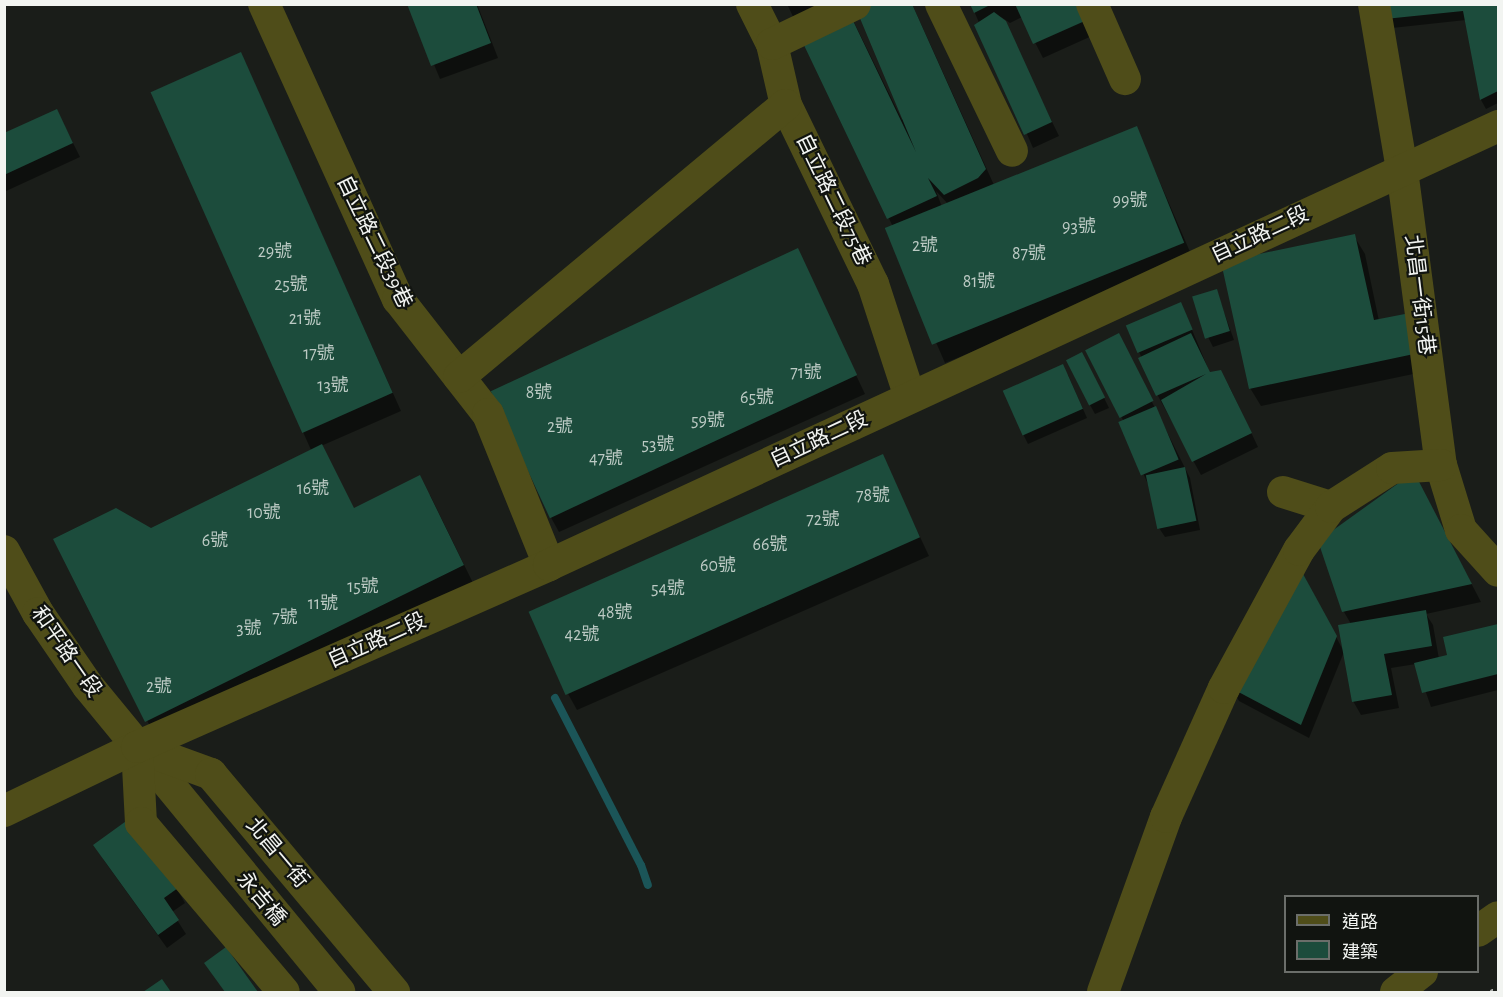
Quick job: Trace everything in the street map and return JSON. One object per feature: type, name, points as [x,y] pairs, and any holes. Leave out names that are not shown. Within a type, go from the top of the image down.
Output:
[{"type":"street","name":"自立路二段39巷","points":[[264,4],[398,299],[488,414],[549,565]]},
{"type":"street","name":"自立路二段75巷","points":[[752,4],[772,44],[786,105],[873,284],[910,397]]},
{"type":"street","points":[[772,44],[855,4]]},
{"type":"street","points":[[941,4],[1012,151]]},
{"type":"street","points":[[1092,4],[1125,79]]},
{"type":"street","name":"北昌一街15巷","points":[[1374,4],[1402,170],[1441,465],[1461,530],[1498,571]]},
{"type":"street","points":[[459,377],[786,105]]},
{"type":"street","name":"自立路二段","points":[[4,811],[137,747],[549,565],[1498,126]]},
{"type":"street","points":[[1102,993],[1166,817],[1224,688],[1299,550],[1331,507],[1392,468],[1441,465]]},
{"type":"street","points":[[1283,492],[1331,507]]},
{"type":"street","name":"和平路一段","points":[[4,551],[38,613],[183,805]]},
{"type":"street","points":[[137,747],[141,823],[284,993]]},
{"type":"street","name":"北昌一街","points":[[137,747],[211,774],[394,993]]},
{"type":"street","name":"永吉橋","points":[[183,805],[339,993]]},
{"type":"street","points":[[1479,930],[1498,917]]},
{"type":"street","points":[[1396,993],[1421,973]]},
{"type":"building","points":[[407,4],[476,4],[491,43],[431,66]]},
{"type":"building","points":[[845,4],[916,152],[854,4],[912,4],[986,169],[978,178],[944,195],[928,178],[937,196],[887,219],[791,18]]},
{"type":"building","points":[[970,4],[992,4],[974,13]]},
{"type":"building","points":[[1015,4],[1080,4],[1087,20],[1033,44]]},
{"type":"building","points":[[1384,4],[1498,4],[1498,91],[1480,100],[1463,11],[1385,19]]},
{"type":"building","points":[[994,12],[1006,21],[1052,122],[1024,135],[974,25]]},
{"type":"building","points":[[241,52],[393,393],[302,433],[151,92]]},
{"type":"building","points":[[57,109],[73,143],[4,175],[4,133]]},
{"type":"building","points":[[1137,126],[1184,243],[932,345],[885,228]]},
{"type":"building","points":[[1355,234],[1374,320],[1410,313],[1414,354],[1249,389],[1221,262]]},
{"type":"building","points":[[798,248],[857,375],[550,518],[491,391]]},
{"type":"building","points":[[1217,289],[1230,331],[1205,339],[1192,297]]},
{"type":"building","points":[[1181,302],[1193,330],[1137,353],[1126,325]]},
{"type":"building","points":[[1119,333],[1154,401],[1120,418],[1085,350]]},
{"type":"building","points":[[1191,333],[1210,372],[1221,370],[1252,433],[1192,462],[1161,400],[1206,374],[1156,396],[1138,358]]},
{"type":"building","points":[[1082,352],[1105,397],[1089,406],[1066,360]]},
{"type":"building","points":[[1063,364],[1083,409],[1023,436],[1003,391]]},
{"type":"building","points":[[1156,406],[1179,459],[1141,475],[1118,422]]},
{"type":"building","points":[[322,444],[354,508],[420,475],[464,565],[145,722],[53,539],[116,508],[151,528]]},
{"type":"building","points":[[883,454],[920,537],[566,695],[529,612]]},
{"type":"building","points":[[1185,467],[1196,521],[1157,529],[1146,475]]},
{"type":"building","points":[[1414,472],[1472,584],[1342,612],[1318,541]]},
{"type":"building","points":[[1296,561],[1337,636],[1301,725],[1229,687]]},
{"type":"building","points":[[1426,610],[1432,646],[1384,654],[1392,695],[1352,702],[1338,625]]},
{"type":"building","points":[[1498,624],[1498,674],[1422,693],[1414,663],[1447,655],[1443,637]]},
{"type":"building","points":[[129,819],[178,888],[164,898],[179,920],[158,935],[93,845]]},
{"type":"building","points":[[226,947],[258,992],[225,992],[204,963]]},
{"type":"building","points":[[162,979],[171,992],[143,992]]},
{"type":"waterway","points":[[555,698],[641,865],[648,885]]},
{"type":"railway","points":[[1491,992],[1498,988]]}]
